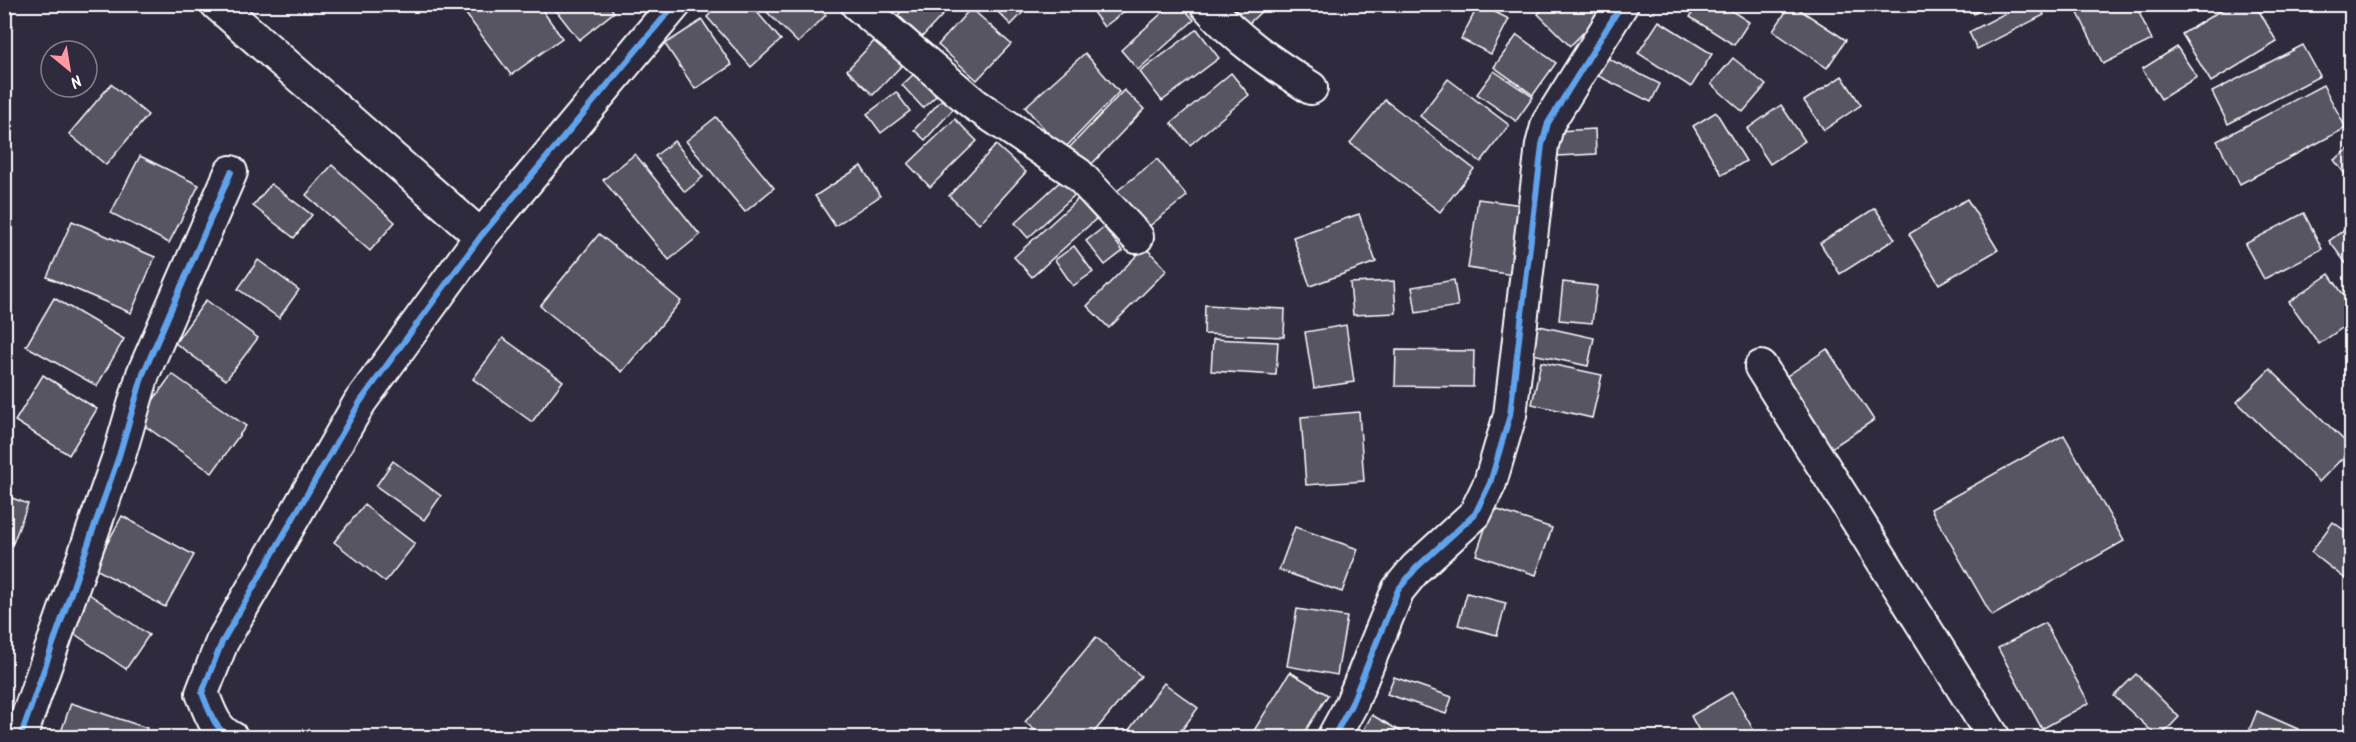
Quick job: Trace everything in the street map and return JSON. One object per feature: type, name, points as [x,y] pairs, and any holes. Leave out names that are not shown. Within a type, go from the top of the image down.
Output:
[{"type":"street","points":[[217,4],[481,236]]},
{"type":"street","points":[[232,738],[223,734],[212,717],[202,693],[222,642],[360,402],[481,236],[675,4]]},
{"type":"street","points":[[857,4],[974,104],[1078,174],[1137,237]]},
{"type":"street","points":[[1206,4],[1226,28],[1251,49],[1311,88]]},
{"type":"street","points":[[1333,738],[1351,705],[1398,591],[1416,568],[1475,514],[1490,483],[1510,415],[1542,145],[1548,123],[1622,4]]},
{"type":"street","points":[[20,738],[119,456],[143,374],[231,172]]},
{"type":"street","points":[[1761,367],[1994,738]]},
{"type":"building","points":[[538,4],[562,38],[511,75],[460,6]]},
{"type":"building","points":[[551,4],[608,4],[614,12],[579,40]]},
{"type":"building","points":[[720,4],[750,4],[781,40],[751,67],[707,17]]},
{"type":"building","points":[[759,4],[815,4],[826,15],[798,43]]},
{"type":"building","points":[[908,4],[953,4],[922,37],[898,15]]},
{"type":"building","points":[[990,4],[1031,4],[1011,25]]},
{"type":"building","points":[[1087,4],[1134,4],[1104,27]]},
{"type":"building","points":[[1172,4],[1180,4],[1194,20],[1138,70],[1121,50]]},
{"type":"building","points":[[1218,4],[1269,4],[1242,30]]},
{"type":"building","points":[[1479,4],[1509,19],[1491,54],[1461,39]]},
{"type":"building","points":[[1547,4],[1594,4],[1603,13],[1570,46],[1538,14]]},
{"type":"building","points":[[1698,4],[1721,4],[1749,22],[1734,45],[1690,17]]},
{"type":"building","points":[[1791,4],[1846,40],[1827,68],[1773,31]]},
{"type":"building","points":[[1969,4],[1991,4],[1974,14]]},
{"type":"building","points":[[2023,4],[2039,4],[2044,15],[1977,49],[1969,32]]},
{"type":"building","points":[[2079,4],[2135,4],[2152,40],[2103,64],[2075,7]]},
{"type":"building","points":[[2231,4],[2255,4],[2277,42],[2211,82],[2182,34]]},
{"type":"building","points":[[971,8],[1011,44],[977,80],[938,45]]},
{"type":"building","points":[[702,20],[732,65],[695,89],[665,44]]},
{"type":"building","points":[[1659,21],[1712,54],[1691,87],[1638,53]]},
{"type":"building","points":[[1197,29],[1219,58],[1162,101],[1140,72]]},
{"type":"building","points":[[1517,35],[1556,63],[1533,95],[1494,67]]},
{"type":"building","points":[[879,36],[906,61],[873,95],[847,70]]},
{"type":"building","points":[[2303,45],[2320,76],[2228,124],[2212,92]]},
{"type":"building","points":[[2177,47],[2197,77],[2161,99],[2142,69]]},
{"type":"building","points":[[1085,53],[1119,92],[1063,150],[1025,107]]},
{"type":"building","points":[[1603,56],[1660,84],[1651,102],[1594,74]]},
{"type":"building","points":[[1733,58],[1766,85],[1743,112],[1711,84]]},
{"type":"building","points":[[1494,71],[1533,97],[1516,121],[1477,94]]},
{"type":"building","points":[[915,73],[936,96],[923,108],[902,85]]},
{"type":"building","points":[[1231,73],[1249,95],[1190,145],[1171,123]]},
{"type":"building","points":[[1842,76],[1861,105],[1824,130],[1804,101]]},
{"type":"building","points":[[1448,79],[1509,125],[1481,162],[1420,116]]},
{"type":"building","points":[[111,84],[148,115],[106,165],[69,134]]},
{"type":"building","points":[[2323,85],[2346,128],[2240,184],[2217,141]]},
{"type":"building","points":[[1124,90],[1144,109],[1089,167],[1069,148]]},
{"type":"building","points":[[896,92],[910,111],[881,133],[867,114]]},
{"type":"building","points":[[944,97],[955,107],[925,140],[914,130]]},
{"type":"building","points":[[1385,100],[1474,169],[1440,212],[1350,143]]},
{"type":"building","points":[[1781,105],[1805,141],[1770,164],[1747,129]]},
{"type":"building","points":[[1716,112],[1746,161],[1722,175],[1693,126]]},
{"type":"building","points":[[716,117],[774,188],[745,212],[686,141]]},
{"type":"building","points":[[955,119],[977,141],[930,187],[908,164]]},
{"type":"building","points":[[1595,129],[1596,154],[1557,156],[1556,131]]},
{"type":"building","points":[[674,141],[703,177],[685,192],[655,156]]},
{"type":"building","points":[[996,145],[1026,172],[979,224],[949,196]]},
{"type":"building","points":[[2352,147],[2352,183],[2334,160]]},
{"type":"building","points":[[635,154],[700,235],[669,260],[603,180]]},
{"type":"building","points":[[140,156],[199,185],[169,243],[111,213]]},
{"type":"building","points":[[1157,159],[1187,196],[1142,232],[1112,195]]},
{"type":"building","points":[[332,165],[395,222],[370,251],[306,195]]},
{"type":"building","points":[[861,166],[880,196],[835,226],[815,196]]},
{"type":"building","points":[[1066,176],[1079,191],[1028,238],[1015,223]]},
{"type":"building","points":[[271,184],[312,215],[294,238],[253,206]]},
{"type":"building","points":[[1078,199],[1096,219],[1032,277],[1014,257]]},
{"type":"building","points":[[1478,199],[1522,205],[1513,275],[1468,268]]},
{"type":"building","points":[[1967,199],[1998,250],[1939,284],[1909,234]]},
{"type":"building","points":[[1875,208],[1895,239],[1840,274],[1820,243]]},
{"type":"building","points":[[2304,213],[2322,249],[2264,279],[2245,244]]},
{"type":"building","points":[[1359,214],[1376,262],[1310,286],[1293,237]]},
{"type":"building","points":[[72,221],[155,257],[131,313],[47,277]]},
{"type":"building","points":[[2352,224],[2352,271],[2329,241]]},
{"type":"building","points":[[1104,227],[1123,251],[1105,265],[1086,241]]},
{"type":"building","points":[[599,234],[681,301],[622,372],[540,306]]},
{"type":"building","points":[[1074,246],[1093,272],[1073,286],[1055,260]]},
{"type":"building","points":[[1145,247],[1167,270],[1109,328],[1087,306]]},
{"type":"building","points":[[258,260],[299,290],[279,318],[238,289]]},
{"type":"building","points":[[2329,274],[2352,307],[2352,321],[2319,344],[2289,302]]},
{"type":"building","points":[[1454,280],[1458,306],[1416,313],[1412,287]]},
{"type":"building","points":[[1394,281],[1396,313],[1353,315],[1350,283]]},
{"type":"building","points":[[1563,282],[1597,286],[1592,323],[1559,320]]},
{"type":"building","points":[[54,298],[124,339],[97,386],[26,346]]},
{"type":"building","points":[[206,300],[258,338],[226,380],[175,343]]},
{"type":"building","points":[[1205,305],[1285,309],[1284,337],[1204,334]]},
{"type":"building","points":[[1346,325],[1354,382],[1314,388],[1305,332]]},
{"type":"building","points":[[1535,325],[1594,338],[1588,366],[1528,353]]},
{"type":"building","points":[[503,338],[563,381],[532,422],[473,379]]},
{"type":"building","points":[[1213,339],[1278,342],[1276,375],[1211,371]]},
{"type":"building","points":[[1827,349],[1874,420],[1827,451],[1781,380]]},
{"type":"building","points":[[1396,350],[1474,351],[1473,387],[1395,386]]},
{"type":"building","points":[[1541,362],[1602,375],[1592,418],[1532,404]]},
{"type":"building","points":[[2270,369],[2352,448],[2319,482],[2237,402]]},
{"type":"building","points":[[172,374],[246,426],[212,473],[138,421]]},
{"type":"building","points":[[43,375],[97,409],[69,455],[15,421]]},
{"type":"building","points":[[1359,412],[1364,481],[1306,485],[1301,417]]},
{"type":"building","points":[[2064,435],[2124,541],[1992,616],[1931,509]]},
{"type":"building","points":[[393,461],[441,496],[424,520],[376,486]]},
{"type":"building","points":[[4,495],[28,504],[13,543],[4,540]]},
{"type":"building","points":[[364,505],[415,544],[385,582],[334,542]]},
{"type":"building","points":[[1492,508],[1552,528],[1536,575],[1476,555]]},
{"type":"building","points":[[122,516],[194,555],[165,607],[94,568]]},
{"type":"building","points":[[2333,522],[2352,536],[2352,584],[2311,552]]},
{"type":"building","points":[[1295,527],[1358,549],[1342,592],[1279,570]]},
{"type":"building","points":[[1467,593],[1506,603],[1497,635],[1458,625]]},
{"type":"building","points":[[89,594],[149,635],[126,669],[66,628]]},
{"type":"building","points":[[1297,609],[1347,617],[1337,675],[1287,666]]},
{"type":"building","points":[[2045,623],[2089,703],[2042,729],[1998,648]]},
{"type":"building","points":[[1096,637],[1141,676],[1089,738],[1044,738],[1025,722]]},
{"type":"building","points":[[1290,672],[1328,695],[1301,738],[1250,737]]},
{"type":"building","points":[[2136,674],[2179,717],[2159,738],[2114,696]]},
{"type":"building","points":[[1394,677],[1452,697],[1446,714],[1387,694]]},
{"type":"building","points":[[1164,683],[1198,708],[1176,738],[1123,738]]},
{"type":"building","points":[[1732,692],[1758,738],[1703,738],[1691,716]]},
{"type":"building","points":[[71,703],[147,728],[144,738],[59,738]]},
{"type":"building","points":[[2257,711],[2298,729],[2294,738],[2246,738]]},
{"type":"building","points":[[1372,715],[1412,738],[1359,738]]},
{"type":"cycle path","points":[[232,738],[216,724],[202,693],[222,642],[360,402],[481,236],[675,4]]},
{"type":"cycle path","points":[[1333,738],[1351,705],[1398,590],[1416,568],[1475,514],[1490,483],[1510,415],[1542,145],[1548,123],[1622,4]]},
{"type":"cycle path","points":[[20,738],[119,456],[143,374],[231,172]]}]
